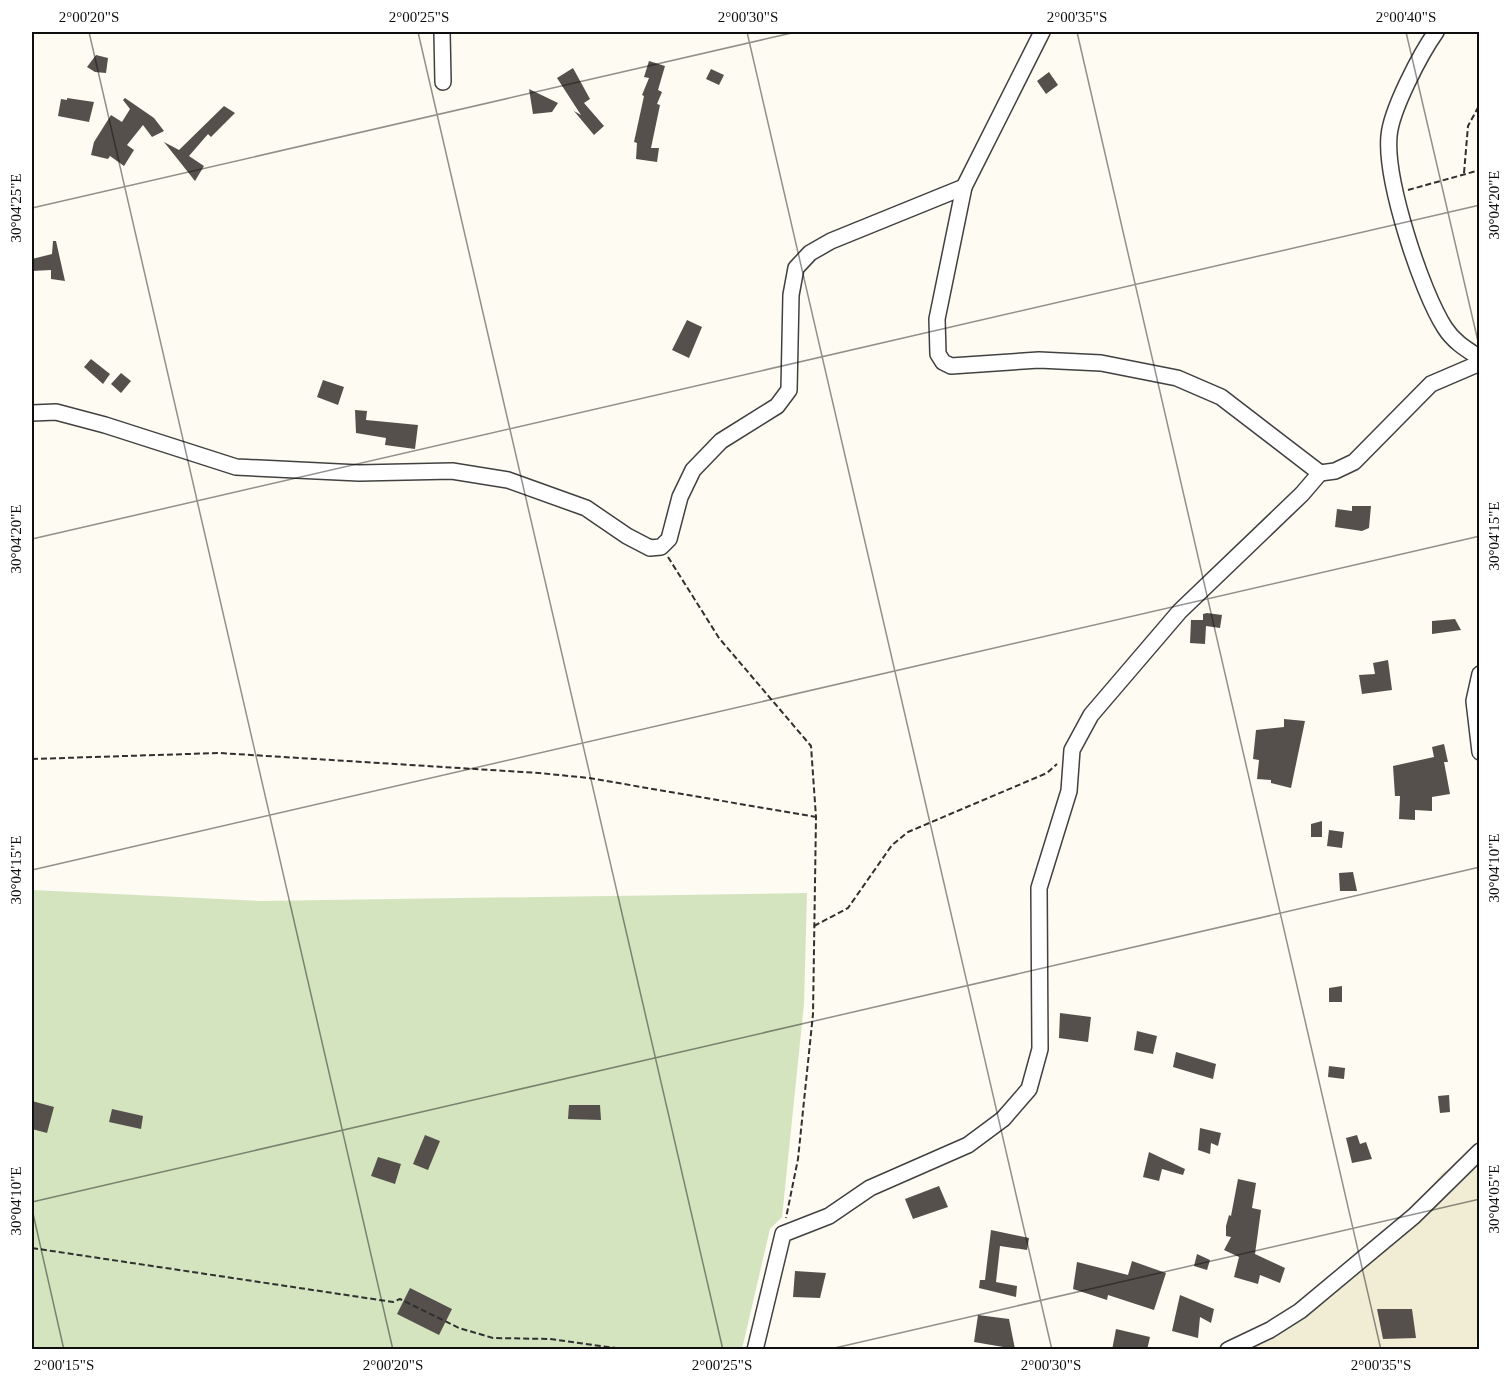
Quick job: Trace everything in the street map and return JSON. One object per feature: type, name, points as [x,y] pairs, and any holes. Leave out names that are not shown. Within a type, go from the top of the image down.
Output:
[{"type":"street","points":[[442,32],[443,82]]},
{"type":"street","points":[[1042,32],[963,187],[937,319],[938,354],[943,362],[951,366],[1039,360],[1101,363],[1177,378],[1221,397],[1320,473]]},
{"type":"street","points":[[1436,32],[1403,94],[1389,134],[1389,165],[1416,266],[1434,310],[1457,344],[1479,358]]},
{"type":"street","points":[[32,413],[56,412],[95,422],[152,438],[192,454],[236,467],[359,473],[452,471],[508,480],[578,504],[642,544],[650,548],[662,547],[669,539],[680,497],[693,470],[721,441],[777,406],[789,390],[791,295],[796,268],[810,253],[831,241],[963,187]]},
{"type":"street","points":[[755,1350],[783,1234],[829,1216],[870,1188],[968,1145],[1003,1119],[1029,1089],[1040,1049],[1039,888],[1068,791],[1072,750],[1091,715],[1180,611],[1302,494],[1320,473],[1335,471],[1354,462],[1431,384],[1479,363]]},
{"type":"street","points":[[1479,674],[1474,700],[1479,752]]},
{"type":"street","points":[[1228,1350],[1270,1330],[1300,1311],[1414,1216],[1479,1151]]},
{"type":"path","points":[[1464,174],[1468,126],[1479,104]]},
{"type":"path","points":[[1397,193],[1479,170]]},
{"type":"path","points":[[662,547],[719,638],[811,746],[816,817],[813,1014],[798,1159],[783,1234]]},
{"type":"path","points":[[813,926],[848,908],[892,845],[908,832],[1047,773],[1072,750]]},
{"type":"path","points":[[32,759],[219,753],[527,772],[589,778],[816,817]]},
{"type":"path","points":[[32,1248],[393,1302],[400,1299],[459,1328],[493,1338],[550,1339],[630,1350]]},
{"type":"shaded area","points":[[1479,1169],[1480,1295],[1476,1349],[1220,1350],[1265,1327],[1311,1296],[1404,1218],[1444,1171]]},
{"type":"green space","points":[[32,890],[261,901],[807,893],[804,1004],[782,1217],[770,1229],[742,1349],[32,1349]]},
{"type":"building","points":[[96,55],[108,58],[106,73],[95,72],[87,67]]},
{"type":"building","points":[[649,61],[665,66],[658,90],[662,92],[657,104],[660,105],[651,148],[659,148],[657,162],[636,159],[637,143],[634,142],[644,96],[642,95],[649,78],[644,77]]},
{"type":"building","points":[[573,68],[590,99],[584,103],[604,126],[594,135],[574,111],[581,115],[557,78]]},
{"type":"building","points":[[711,69],[724,75],[719,85],[706,79]]},
{"type":"building","points":[[1049,72],[1058,85],[1046,94],[1037,81]]},
{"type":"building","points":[[529,89],[558,103],[552,112],[533,114]]},
{"type":"building","points":[[67,98],[94,102],[89,122],[58,116],[61,99],[67,100]]},
{"type":"building","points":[[125,98],[154,118],[164,131],[152,137],[143,125],[127,145],[134,150],[124,166],[110,156],[108,159],[91,155],[94,142],[111,115],[122,122],[130,109],[123,100]]},
{"type":"building","points":[[224,106],[235,113],[211,137],[208,134],[189,156],[204,166],[195,181],[164,142],[179,150]]},
{"type":"building","points":[[53,241],[56,241],[65,281],[51,279],[51,270],[32,271],[32,259],[52,254]]},
{"type":"building","points":[[687,320],[702,327],[689,358],[672,350]]},
{"type":"building","points":[[91,359],[110,374],[103,384],[84,367]]},
{"type":"building","points":[[121,373],[131,381],[121,393],[111,384]]},
{"type":"building","points":[[323,380],[344,387],[338,405],[317,397]]},
{"type":"building","points":[[355,410],[367,411],[366,420],[418,425],[415,449],[385,445],[386,438],[356,433]]},
{"type":"building","points":[[1352,506],[1371,506],[1369,528],[1362,531],[1335,527],[1337,509],[1352,511]]},
{"type":"building","points":[[1203,614],[1222,615],[1220,628],[1206,626],[1205,644],[1190,643],[1191,620],[1203,620]]},
{"type":"building","points":[[1455,619],[1461,630],[1432,634],[1432,621]]},
{"type":"building","points":[[1388,660],[1392,690],[1362,694],[1359,675],[1375,674],[1373,663]]},
{"type":"building","points":[[1284,719],[1305,721],[1291,788],[1271,783],[1271,780],[1257,779],[1259,760],[1253,759],[1256,730],[1284,727]]},
{"type":"building","points":[[1444,744],[1448,762],[1444,762],[1450,794],[1432,797],[1432,811],[1415,810],[1415,820],[1399,819],[1400,796],[1395,796],[1393,766],[1434,757],[1432,747]]},
{"type":"building","points":[[1322,821],[1322,837],[1311,837],[1311,824]]},
{"type":"building","points":[[1329,830],[1344,832],[1342,848],[1327,846]]},
{"type":"building","points":[[1353,872],[1357,891],[1340,891],[1339,873]]},
{"type":"building","points":[[1342,986],[1342,1002],[1329,1002],[1329,988]]},
{"type":"building","points":[[1060,1013],[1091,1017],[1088,1042],[1059,1038]]},
{"type":"building","points":[[1137,1031],[1157,1036],[1153,1054],[1134,1050]]},
{"type":"building","points":[[1176,1052],[1216,1064],[1213,1079],[1173,1067]]},
{"type":"building","points":[[1329,1066],[1345,1068],[1344,1079],[1328,1077]]},
{"type":"building","points":[[1449,1095],[1450,1112],[1440,1113],[1438,1096]]},
{"type":"building","points":[[32,1101],[54,1107],[47,1133],[32,1129]]},
{"type":"building","points":[[569,1105],[600,1105],[601,1120],[568,1119]]},
{"type":"building","points":[[112,1109],[143,1116],[141,1129],[109,1122]]},
{"type":"building","points":[[1200,1128],[1221,1133],[1218,1146],[1211,1143],[1210,1154],[1198,1150]]},
{"type":"building","points":[[425,1135],[440,1141],[428,1170],[413,1164]]},
{"type":"building","points":[[1357,1135],[1360,1144],[1366,1142],[1372,1159],[1352,1163],[1346,1138]]},
{"type":"building","points":[[1149,1152],[1185,1169],[1183,1175],[1162,1169],[1159,1181],[1143,1177]]},
{"type":"building","points":[[378,1157],[401,1164],[395,1184],[371,1176]]},
{"type":"building","points":[[1238,1179],[1256,1183],[1252,1208],[1261,1210],[1255,1254],[1285,1268],[1280,1283],[1260,1275],[1258,1284],[1234,1277],[1239,1257],[1224,1250],[1231,1237],[1226,1236],[1226,1226],[1229,1215],[1231,1216]]},
{"type":"building","points":[[939,1186],[948,1207],[913,1219],[905,1199]]},
{"type":"building","points":[[991,1230],[1029,1238],[1027,1250],[1000,1246],[996,1282],[1017,1286],[1016,1297],[979,1288],[980,1280],[985,1280]]},
{"type":"building","points":[[1197,1254],[1210,1260],[1207,1270],[1194,1266]]},
{"type":"building","points":[[1132,1261],[1166,1273],[1154,1310],[1108,1295],[1107,1300],[1073,1289],[1077,1262],[1128,1275]]},
{"type":"building","points":[[795,1271],[826,1273],[820,1298],[793,1297]]},
{"type":"building","points":[[410,1288],[452,1309],[439,1335],[397,1314]]},
{"type":"building","points":[[1180,1295],[1214,1309],[1211,1323],[1200,1317],[1198,1338],[1172,1331]]},
{"type":"building","points":[[1377,1309],[1412,1309],[1416,1338],[1383,1339]]},
{"type":"building","points":[[978,1315],[1009,1319],[1015,1349],[974,1342]]},
{"type":"building","points":[[1116,1329],[1150,1337],[1147,1350],[1112,1350]]}]
